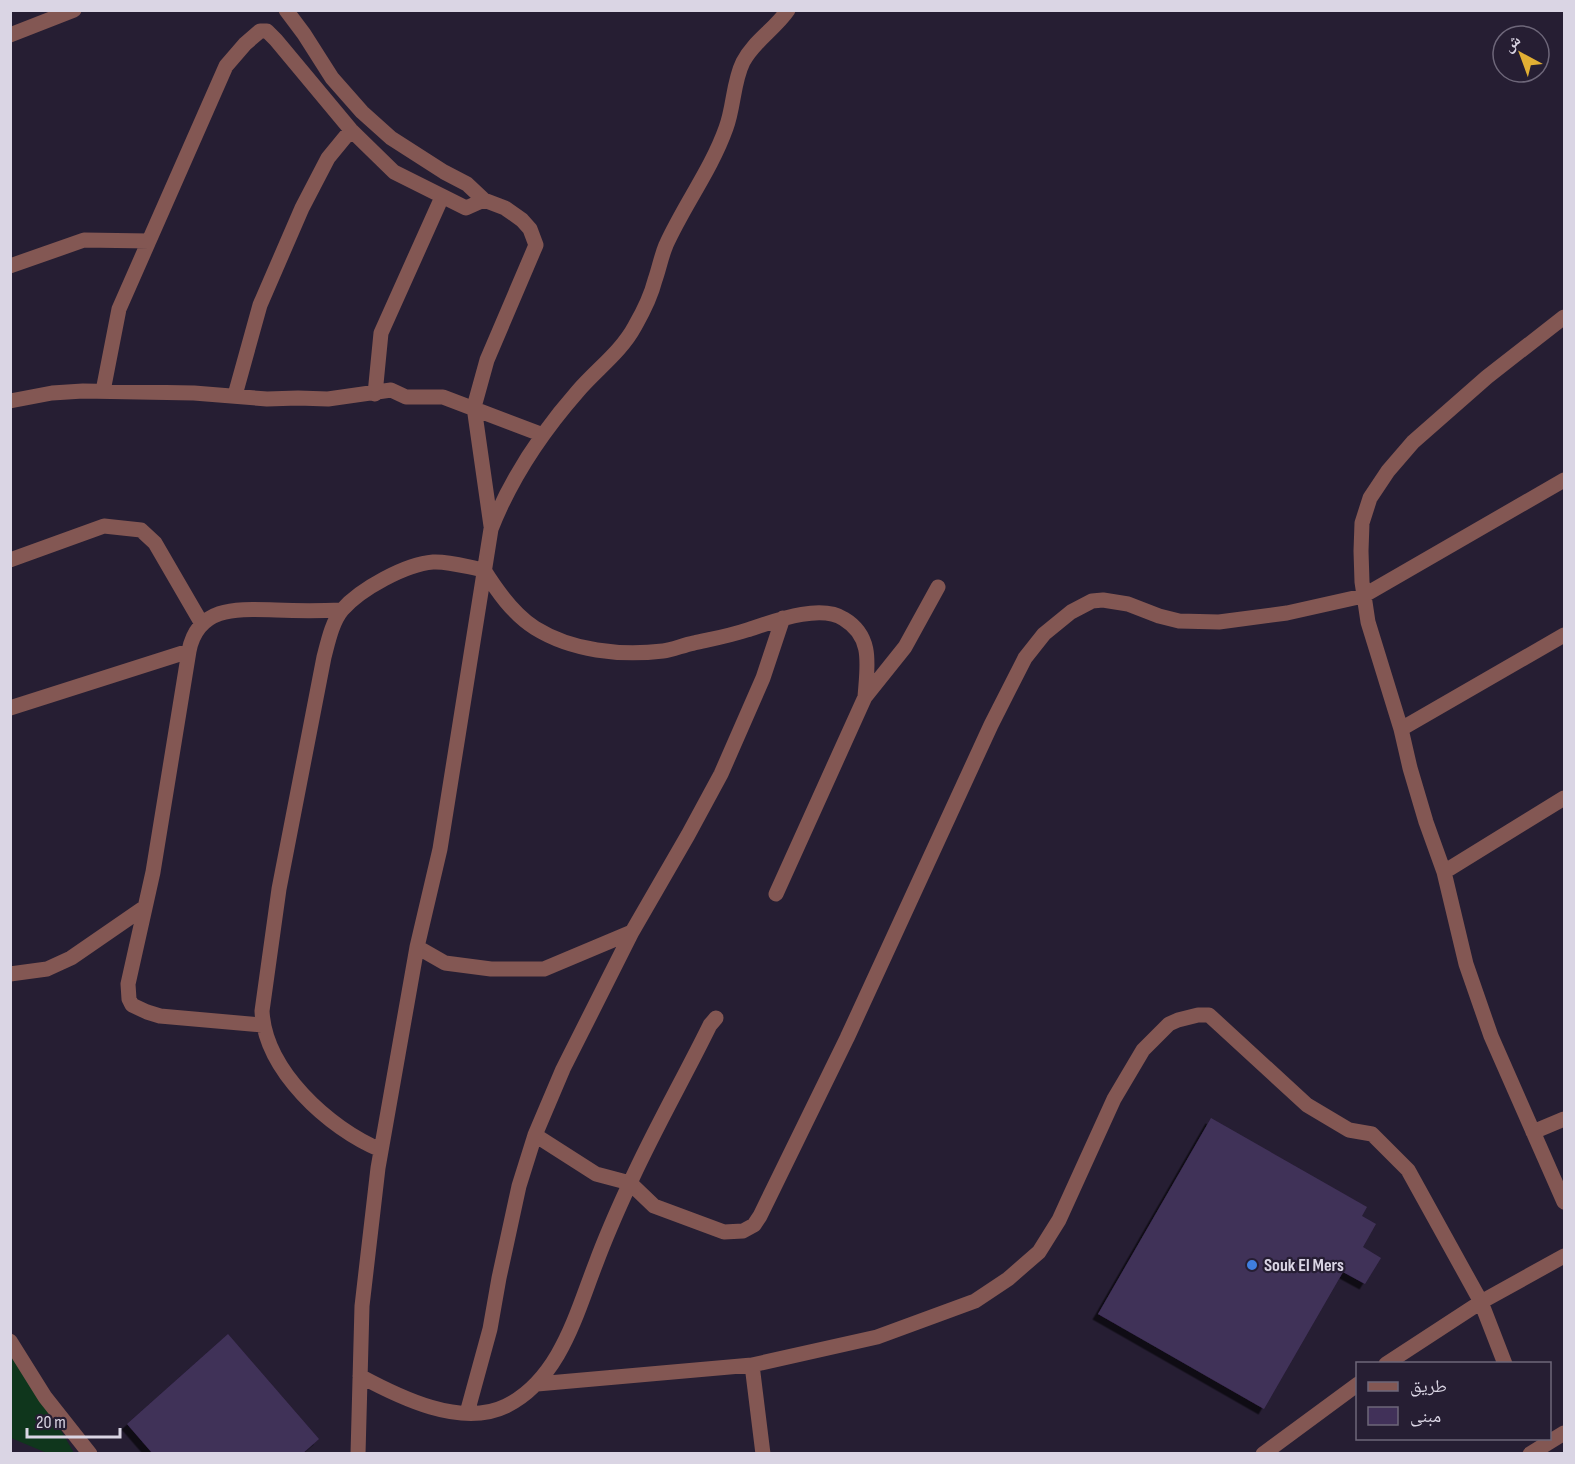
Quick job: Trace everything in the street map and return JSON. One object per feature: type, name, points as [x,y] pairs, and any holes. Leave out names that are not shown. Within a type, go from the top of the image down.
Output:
[{"type":"street","points":[[10,35],[74,10]]},
{"type":"street","points":[[286,10],[332,78],[362,112],[391,138],[467,184],[484,200],[505,208],[522,220],[530,229],[536,244],[487,360],[474,407],[491,529]]},
{"type":"street","points":[[358,1454],[362,1306],[381,1150],[417,946],[440,849],[491,529],[514,480],[543,435],[578,391],[626,341],[634,328],[646,306],[665,247],[720,143],[731,110],[742,63],[788,10]]},
{"type":"street","points":[[103,391],[119,309],[226,66],[260,31],[267,31],[276,40],[351,130],[394,172],[466,208],[484,200]]},
{"type":"street","points":[[235,395],[260,305],[278,262],[328,158],[351,130]]},
{"type":"street","points":[[375,394],[381,333],[442,197]]},
{"type":"street","points":[[10,266],[84,240],[149,241]]},
{"type":"street","points":[[1564,317],[1442,415],[1413,442],[1388,471],[1370,498],[1362,524],[1364,596],[1368,621],[1426,822],[1444,872],[1466,964],[1491,1036],[1564,1202]]},
{"type":"street","points":[[10,401],[52,393],[103,391],[235,395],[267,399],[328,399],[391,390],[406,397],[442,397],[474,407],[543,435]]},
{"type":"street","points":[[535,1135],[596,1174],[630,1183],[654,1206],[724,1232],[736,1233],[754,1225],[807,1123],[992,725],[1025,658],[1044,634],[1064,617],[1092,601],[1103,600],[1128,604],[1158,616],[1179,621],[1219,622],[1287,613],[1364,596],[1564,480]]},
{"type":"street","points":[[10,560],[104,526],[141,530],[156,543],[202,624]]},
{"type":"street","points":[[381,1150],[347,1133],[292,1082],[276,1059],[262,1025],[279,889],[324,657],[329,636],[342,610],[361,594],[404,570],[432,562],[484,570],[510,606],[533,627],[560,641],[604,651],[665,651],[722,639],[783,618],[827,613],[843,617],[856,628],[864,640],[869,663],[865,697]]},
{"type":"street","points":[[776,894],[865,697],[904,647],[938,587]]},
{"type":"street","points":[[262,1025],[160,1016],[140,1010],[132,1005],[129,999],[128,984],[164,810],[189,651],[192,637],[202,624],[222,612],[237,609],[312,612],[342,610]]},
{"type":"street","points":[[467,1413],[490,1329],[519,1186],[535,1135],[563,1069],[632,932],[721,774],[763,678],[783,618]]},
{"type":"street","points":[[1401,729],[1564,635]]},
{"type":"street","points":[[10,708],[189,651]]},
{"type":"street","points":[[1444,872],[1564,801]]},
{"type":"street","points":[[10,974],[46,969],[71,958],[145,906]]},
{"type":"street","points":[[417,946],[445,963],[491,969],[544,969],[632,932]]},
{"type":"street","points":[[537,1384],[752,1365],[877,1336],[975,1301],[1008,1280],[1039,1252],[1059,1220],[1114,1099],[1143,1050],[1169,1024],[1185,1017],[1198,1015],[1209,1015],[1306,1105],[1349,1130],[1372,1134],[1408,1170],[1481,1302],[1504,1362]]},
{"type":"street","points":[[360,1376],[424,1406],[467,1413],[505,1407],[537,1384],[571,1331],[630,1183],[710,1025],[716,1018]]},
{"type":"street","points":[[1533,1132],[1564,1119]]},
{"type":"street","points":[[1389,1362],[1481,1302],[1564,1256]]},
{"type":"street","points":[[10,1341],[45,1397],[90,1454]]},
{"type":"street","points":[[752,1365],[763,1454]]},
{"type":"street","points":[[1263,1454],[1356,1385]]},
{"type":"street","points":[[1536,1448],[1551,1440]]},
{"type":"green space","points":[[10,1341],[74,1453],[47,1453],[11,1438]]},
{"type":"building","name":"Souk El Mers","points":[[1211,1118],[1367,1207],[1362,1216],[1376,1224],[1363,1247],[1381,1258],[1365,1284],[1343,1272],[1264,1409],[1098,1314]]},
{"type":"building","points":[[228,1334],[319,1439],[302,1454],[153,1454],[127,1424]]},
{"type":"place","name":"Souk El Mers","points":[[1252,1265]]}]
